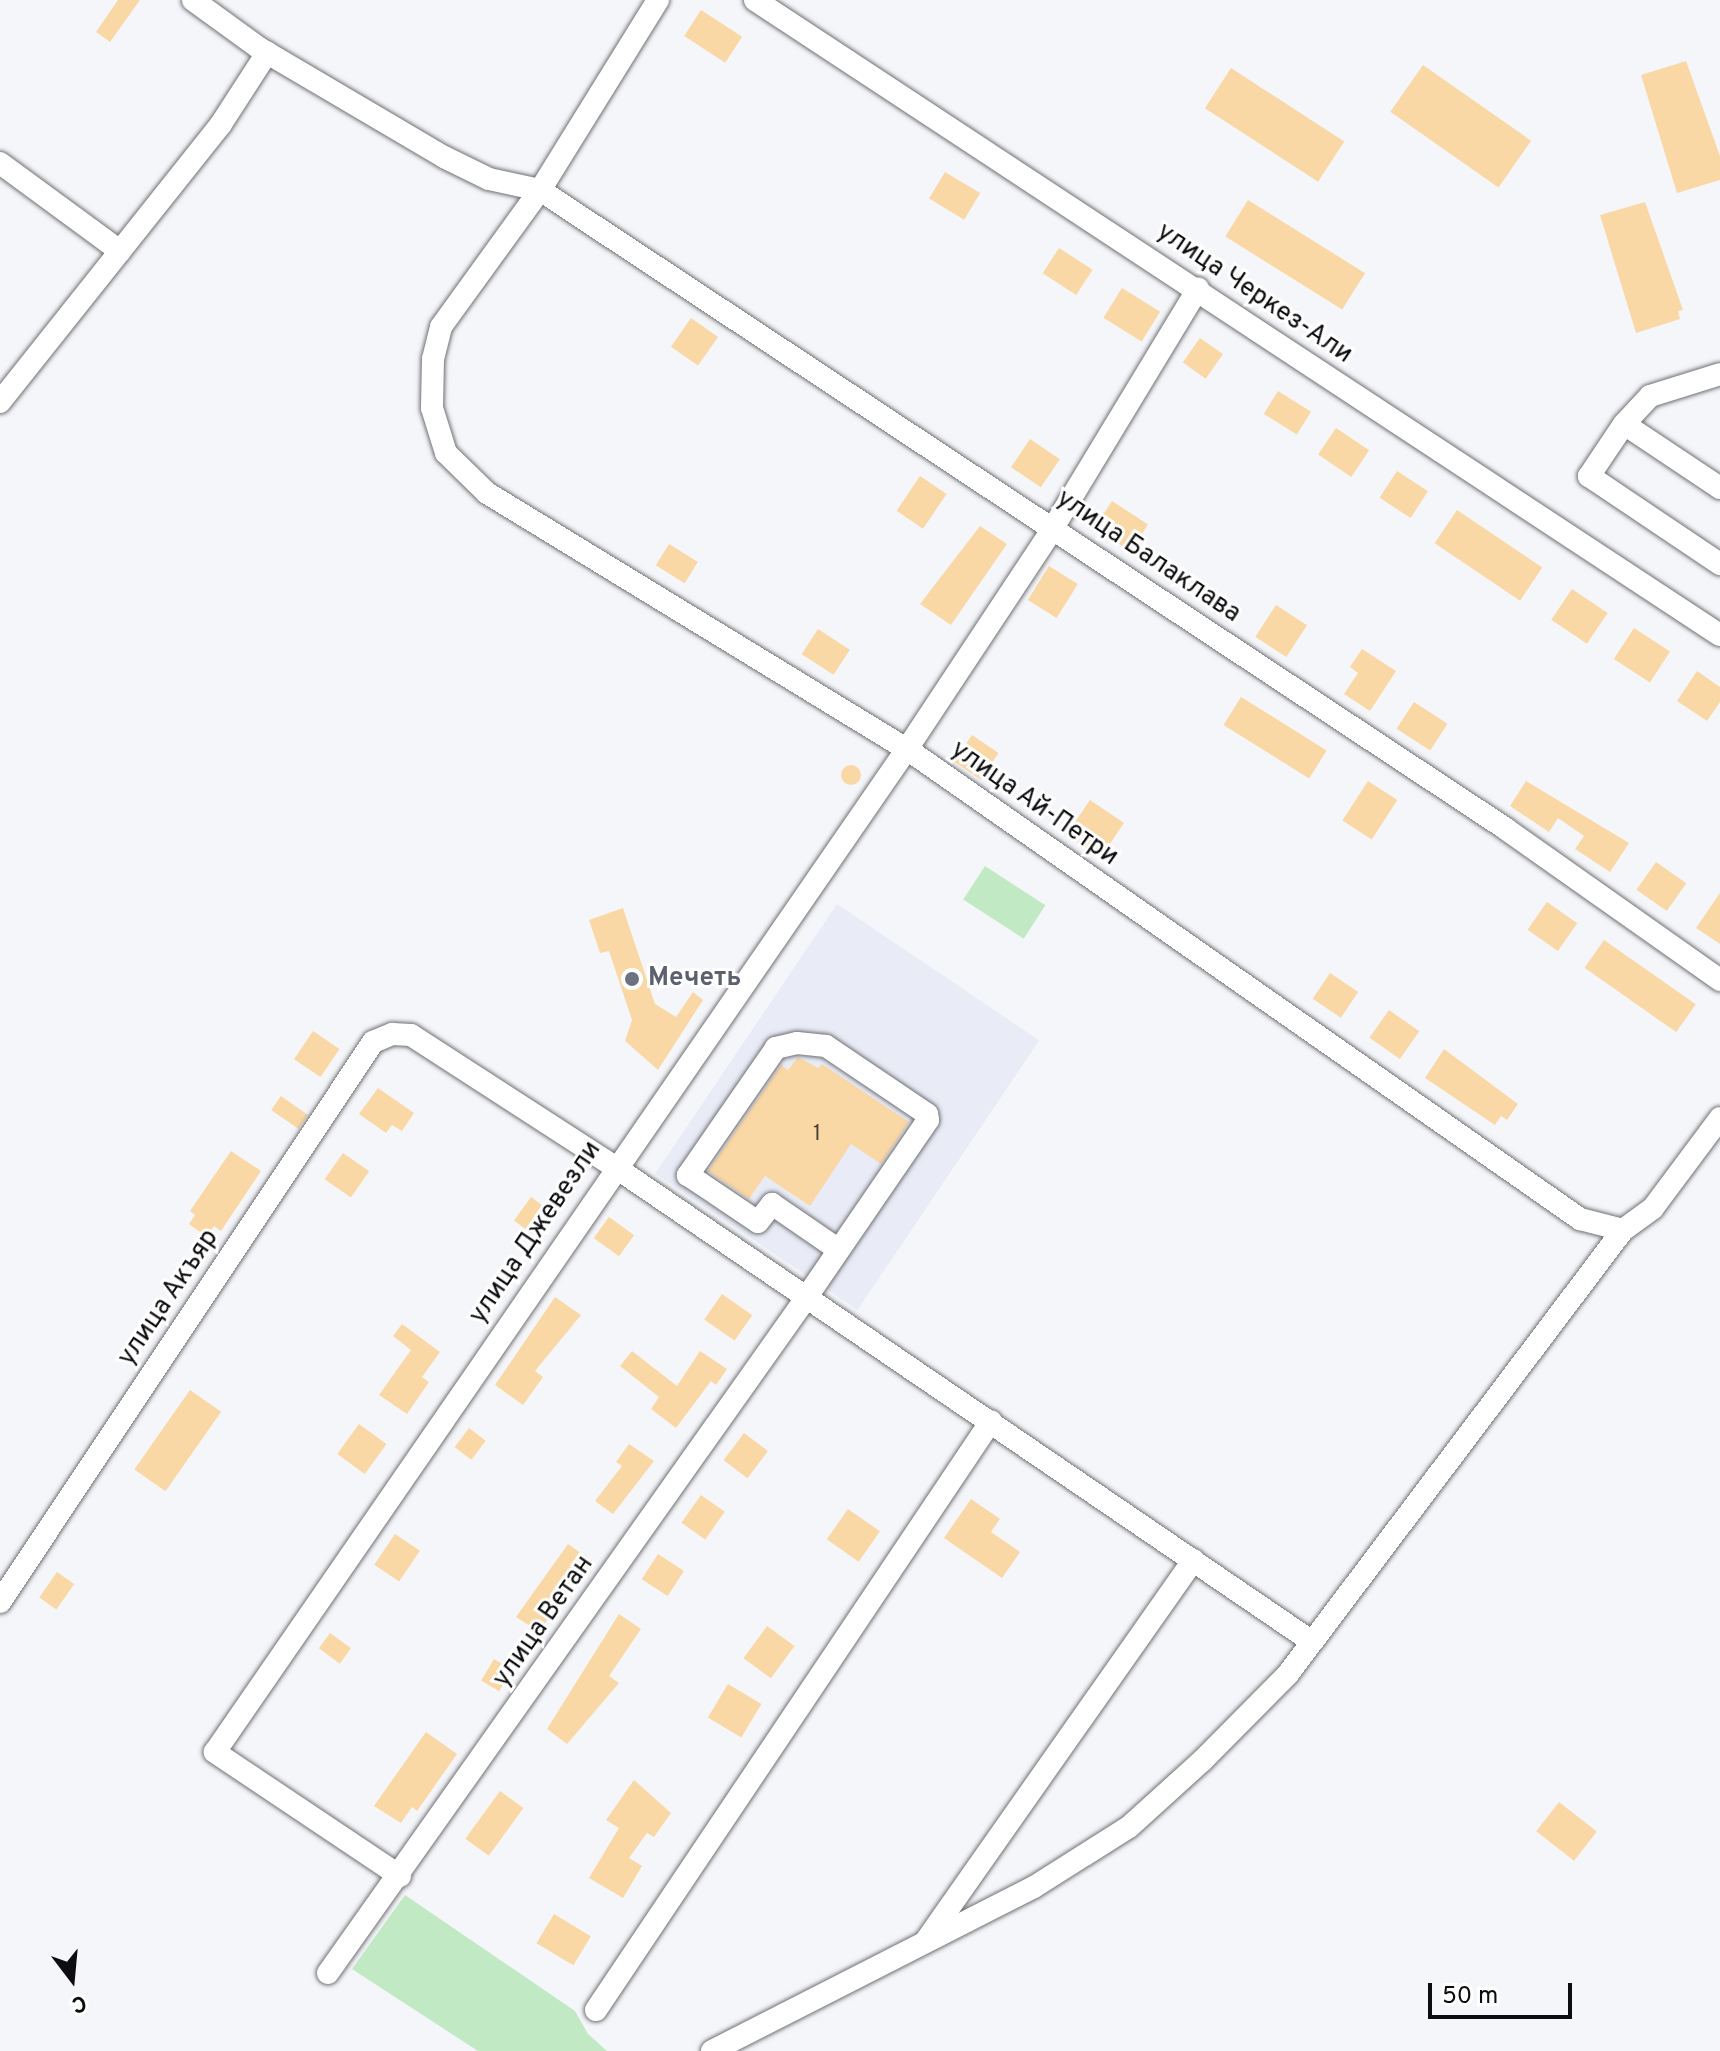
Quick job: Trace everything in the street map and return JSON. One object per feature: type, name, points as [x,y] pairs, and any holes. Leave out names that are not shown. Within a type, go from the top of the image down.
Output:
[{"type":"street","name":"улица Балаклава","points":[[193,0],[267,53],[478,174],[540,190],[1506,829],[1720,980]]},
{"type":"street","name":"улица Ай-Петри","points":[[658,0],[540,190],[441,327],[433,359],[432,408],[446,453],[487,493],[907,749],[1580,1219],[1623,1230]]},
{"type":"street","name":"улица Черкез-Али","points":[[755,0],[1720,635]]},
{"type":"street","points":[[0,402],[221,124],[267,53]]},
{"type":"street","points":[[0,163],[120,251]]},
{"type":"street","name":"улица Джевезли","points":[[400,1876],[215,1752],[615,1167],[907,749],[1053,528],[1198,289]]},
{"type":"street","points":[[1720,374],[1650,396],[1624,424],[1589,476],[1720,564]]},
{"type":"street","points":[[1624,424],[1720,488]]},
{"type":"street","name":"улица Акъяр","points":[[0,1602],[373,1042],[392,1034],[411,1035],[615,1167]]},
{"type":"street","name":"улица Ветан","points":[[328,1973],[400,1876],[804,1301],[839,1250],[925,1124],[927,1114],[843,1054],[797,1043],[776,1048],[756,1071],[688,1175],[758,1222],[772,1204],[839,1250]]},
{"type":"street","points":[[712,2051],[1034,1887],[1129,1827],[1203,1760],[1288,1674],[1623,1230],[1653,1208],[1720,1118]]},
{"type":"street","points":[[615,1167],[804,1301],[991,1421],[1311,1641]]},
{"type":"street","points":[[596,2010],[991,1421]]},
{"type":"street","points":[[924,1944],[1193,1560]]},
{"type":"shaded area","points":[[837,904],[1039,1040],[858,1310],[655,1173]]},
{"type":"green space","points":[[985,866],[1045,905],[1024,939],[963,900]]},
{"type":"green space","points":[[405,1895],[575,2011],[588,2034],[607,2051],[478,2051],[352,1969]]},
{"type":"building","points":[[118,0],[140,0],[110,42],[96,32]]},
{"type":"building","points":[[701,10],[742,37],[725,63],[684,36]]},
{"type":"building","points":[[1686,61],[1720,156],[1720,180],[1677,193],[1641,75]]},
{"type":"building","points":[[1423,65],[1531,141],[1498,187],[1390,112]]},
{"type":"building","points":[[1231,68],[1344,142],[1318,182],[1205,108]]},
{"type":"building","points":[[945,172],[980,193],[964,220],[929,199]]},
{"type":"building","points":[[1248,200],[1365,273],[1342,310],[1225,236]]},
{"type":"building","points":[[1645,202],[1683,310],[1678,311],[1680,319],[1636,333],[1600,215]]},
{"type":"building","points":[[1059,248],[1093,270],[1076,295],[1043,273]]},
{"type":"building","points":[[1122,288],[1160,312],[1142,342],[1103,318]]},
{"type":"building","points":[[691,318],[718,337],[698,366],[671,347]]},
{"type":"building","points":[[1200,338],[1223,354],[1206,379],[1183,363]]},
{"type":"building","points":[[1278,391],[1311,412],[1297,435],[1264,414]]},
{"type":"building","points":[[1336,428],[1369,450],[1351,477],[1318,455]]},
{"type":"building","points":[[1030,439],[1060,459],[1041,487],[1011,467]]},
{"type":"building","points":[[1397,471],[1428,491],[1411,518],[1380,498]]},
{"type":"building","points":[[920,476],[947,494],[923,529],[897,511]]},
{"type":"building","points":[[1112,501],[1148,524],[1131,551],[1095,528]]},
{"type":"building","points":[[1457,510],[1542,568],[1520,601],[1435,543]]},
{"type":"building","points":[[980,526],[1007,544],[951,625],[920,604]]},
{"type":"building","points":[[669,544],[698,562],[685,583],[656,565]]},
{"type":"building","points":[[1049,566],[1078,584],[1057,618],[1028,600]]},
{"type":"building","points":[[1572,589],[1608,613],[1587,644],[1551,620]]},
{"type":"building","points":[[1276,605],[1307,625],[1286,657],[1255,637]]},
{"type":"building","points":[[1634,628],[1670,651],[1650,682],[1614,659]]},
{"type":"building","points":[[818,629],[850,650],[834,675],[802,654]]},
{"type":"building","points":[[1362,649],[1396,671],[1370,711],[1344,694],[1358,673],[1350,667]]},
{"type":"building","points":[[1697,671],[1720,687],[1720,702],[1707,721],[1677,701]]},
{"type":"building","points":[[1241,697],[1327,751],[1309,779],[1224,725]]},
{"type":"building","points":[[1414,702],[1448,724],[1430,751],[1397,729]]},
{"type":"building","points":[[972,735],[999,753],[981,779],[954,762]]},
{"type":"building","points":[[847,765],[855,765],[861,775],[855,785],[847,785],[841,779],[841,771]]},
{"type":"building","points":[[1368,781],[1397,800],[1372,839],[1342,820]]},
{"type":"building","points":[[1526,781],[1629,843],[1610,872],[1575,849],[1584,836],[1558,818],[1549,832],[1510,806]]},
{"type":"building","points":[[1090,800],[1124,823],[1101,858],[1067,835]]},
{"type":"building","points":[[1656,862],[1686,883],[1667,911],[1636,890]]},
{"type":"building","points":[[1720,893],[1720,944],[1696,928]]},
{"type":"building","points":[[1547,902],[1577,923],[1558,951],[1527,930]]},
{"type":"building","points":[[623,908],[655,1004],[676,1017],[693,992],[703,1000],[658,1070],[625,1041],[632,1020],[609,951],[600,953],[589,920]]},
{"type":"building","points":[[1604,940],[1696,1004],[1676,1032],[1584,968]]},
{"type":"building","points":[[1330,973],[1358,992],[1341,1018],[1313,999]]},
{"type":"building","points":[[1389,1010],[1419,1031],[1400,1059],[1369,1038]]},
{"type":"building","points":[[313,1031],[340,1049],[321,1077],[294,1059]]},
{"type":"building","points":[[1444,1049],[1518,1104],[1507,1120],[1501,1116],[1495,1125],[1425,1078]]},
{"type":"building","points":[[798,1057],[818,1068],[822,1064],[909,1122],[881,1164],[851,1144],[810,1206],[765,1176],[749,1199],[708,1171],[781,1065],[788,1070]]},
{"type":"building","points":[[378,1088],[414,1113],[402,1131],[392,1125],[386,1133],[359,1114]]},
{"type":"building","points":[[281,1096],[308,1115],[298,1129],[271,1110]]},
{"type":"building","points":[[231,1151],[261,1171],[221,1231],[214,1226],[207,1237],[189,1224],[195,1215],[190,1211]]},
{"type":"building","points":[[343,1153],[369,1171],[351,1198],[325,1179]]},
{"type":"building","points":[[531,1197],[549,1210],[532,1233],[514,1220]]},
{"type":"building","points":[[609,1217],[634,1235],[619,1256],[594,1238]]},
{"type":"building","points":[[722,1294],[752,1315],[735,1341],[704,1319]]},
{"type":"building","points":[[555,1297],[581,1315],[535,1371],[543,1377],[523,1405],[495,1385]]},
{"type":"building","points":[[402,1324],[440,1352],[422,1377],[429,1382],[407,1414],[379,1395],[411,1350],[393,1336]]},
{"type":"building","points":[[632,1351],[677,1386],[700,1351],[727,1369],[716,1385],[711,1381],[676,1428],[651,1409],[659,1397],[620,1366]]},
{"type":"building","points":[[190,1390],[221,1412],[165,1491],[134,1469]]},
{"type":"building","points":[[359,1424],[387,1444],[365,1474],[337,1454]]},
{"type":"building","points":[[469,1428],[486,1441],[471,1460],[455,1447]]},
{"type":"building","points":[[744,1433],[768,1451],[747,1478],[724,1460]]},
{"type":"building","points":[[629,1444],[654,1461],[613,1514],[595,1501],[622,1466],[616,1462]]},
{"type":"building","points":[[701,1495],[725,1512],[705,1539],[681,1523]]},
{"type":"building","points":[[971,1499],[1000,1519],[991,1532],[1020,1552],[1002,1578],[944,1538]]},
{"type":"building","points":[[848,1509],[880,1531],[859,1562],[827,1539]]},
{"type":"building","points":[[395,1534],[420,1551],[399,1581],[374,1565]]},
{"type":"building","points":[[568,1544],[595,1563],[586,1577],[580,1572],[539,1632],[516,1617]]},
{"type":"building","points":[[658,1554],[684,1571],[668,1596],[642,1579]]},
{"type":"building","points":[[57,1572],[74,1584],[56,1609],[39,1597]]},
{"type":"building","points":[[619,1614],[641,1629],[609,1676],[619,1683],[567,1744],[547,1729]]},
{"type":"building","points":[[767,1626],[795,1646],[771,1678],[743,1658]]},
{"type":"building","points":[[330,1633],[351,1648],[340,1664],[319,1648]]},
{"type":"building","points":[[494,1659],[512,1670],[499,1691],[481,1680]]},
{"type":"building","points":[[728,1684],[761,1704],[741,1738],[708,1717]]},
{"type":"building","points":[[426,1732],[457,1754],[417,1811],[412,1807],[401,1823],[374,1806]]},
{"type":"building","points":[[634,1780],[671,1813],[654,1837],[647,1833],[629,1858],[642,1866],[623,1898],[589,1878],[619,1828],[606,1820]]},
{"type":"building","points":[[500,1791],[523,1808],[489,1856],[465,1839]]},
{"type":"building","points":[[1559,1802],[1597,1832],[1574,1861],[1536,1831]]},
{"type":"building","points":[[554,1914],[591,1936],[573,1965],[536,1943]]},
{"type":"place","name":"Мечеть","points":[[632,979]]}]
